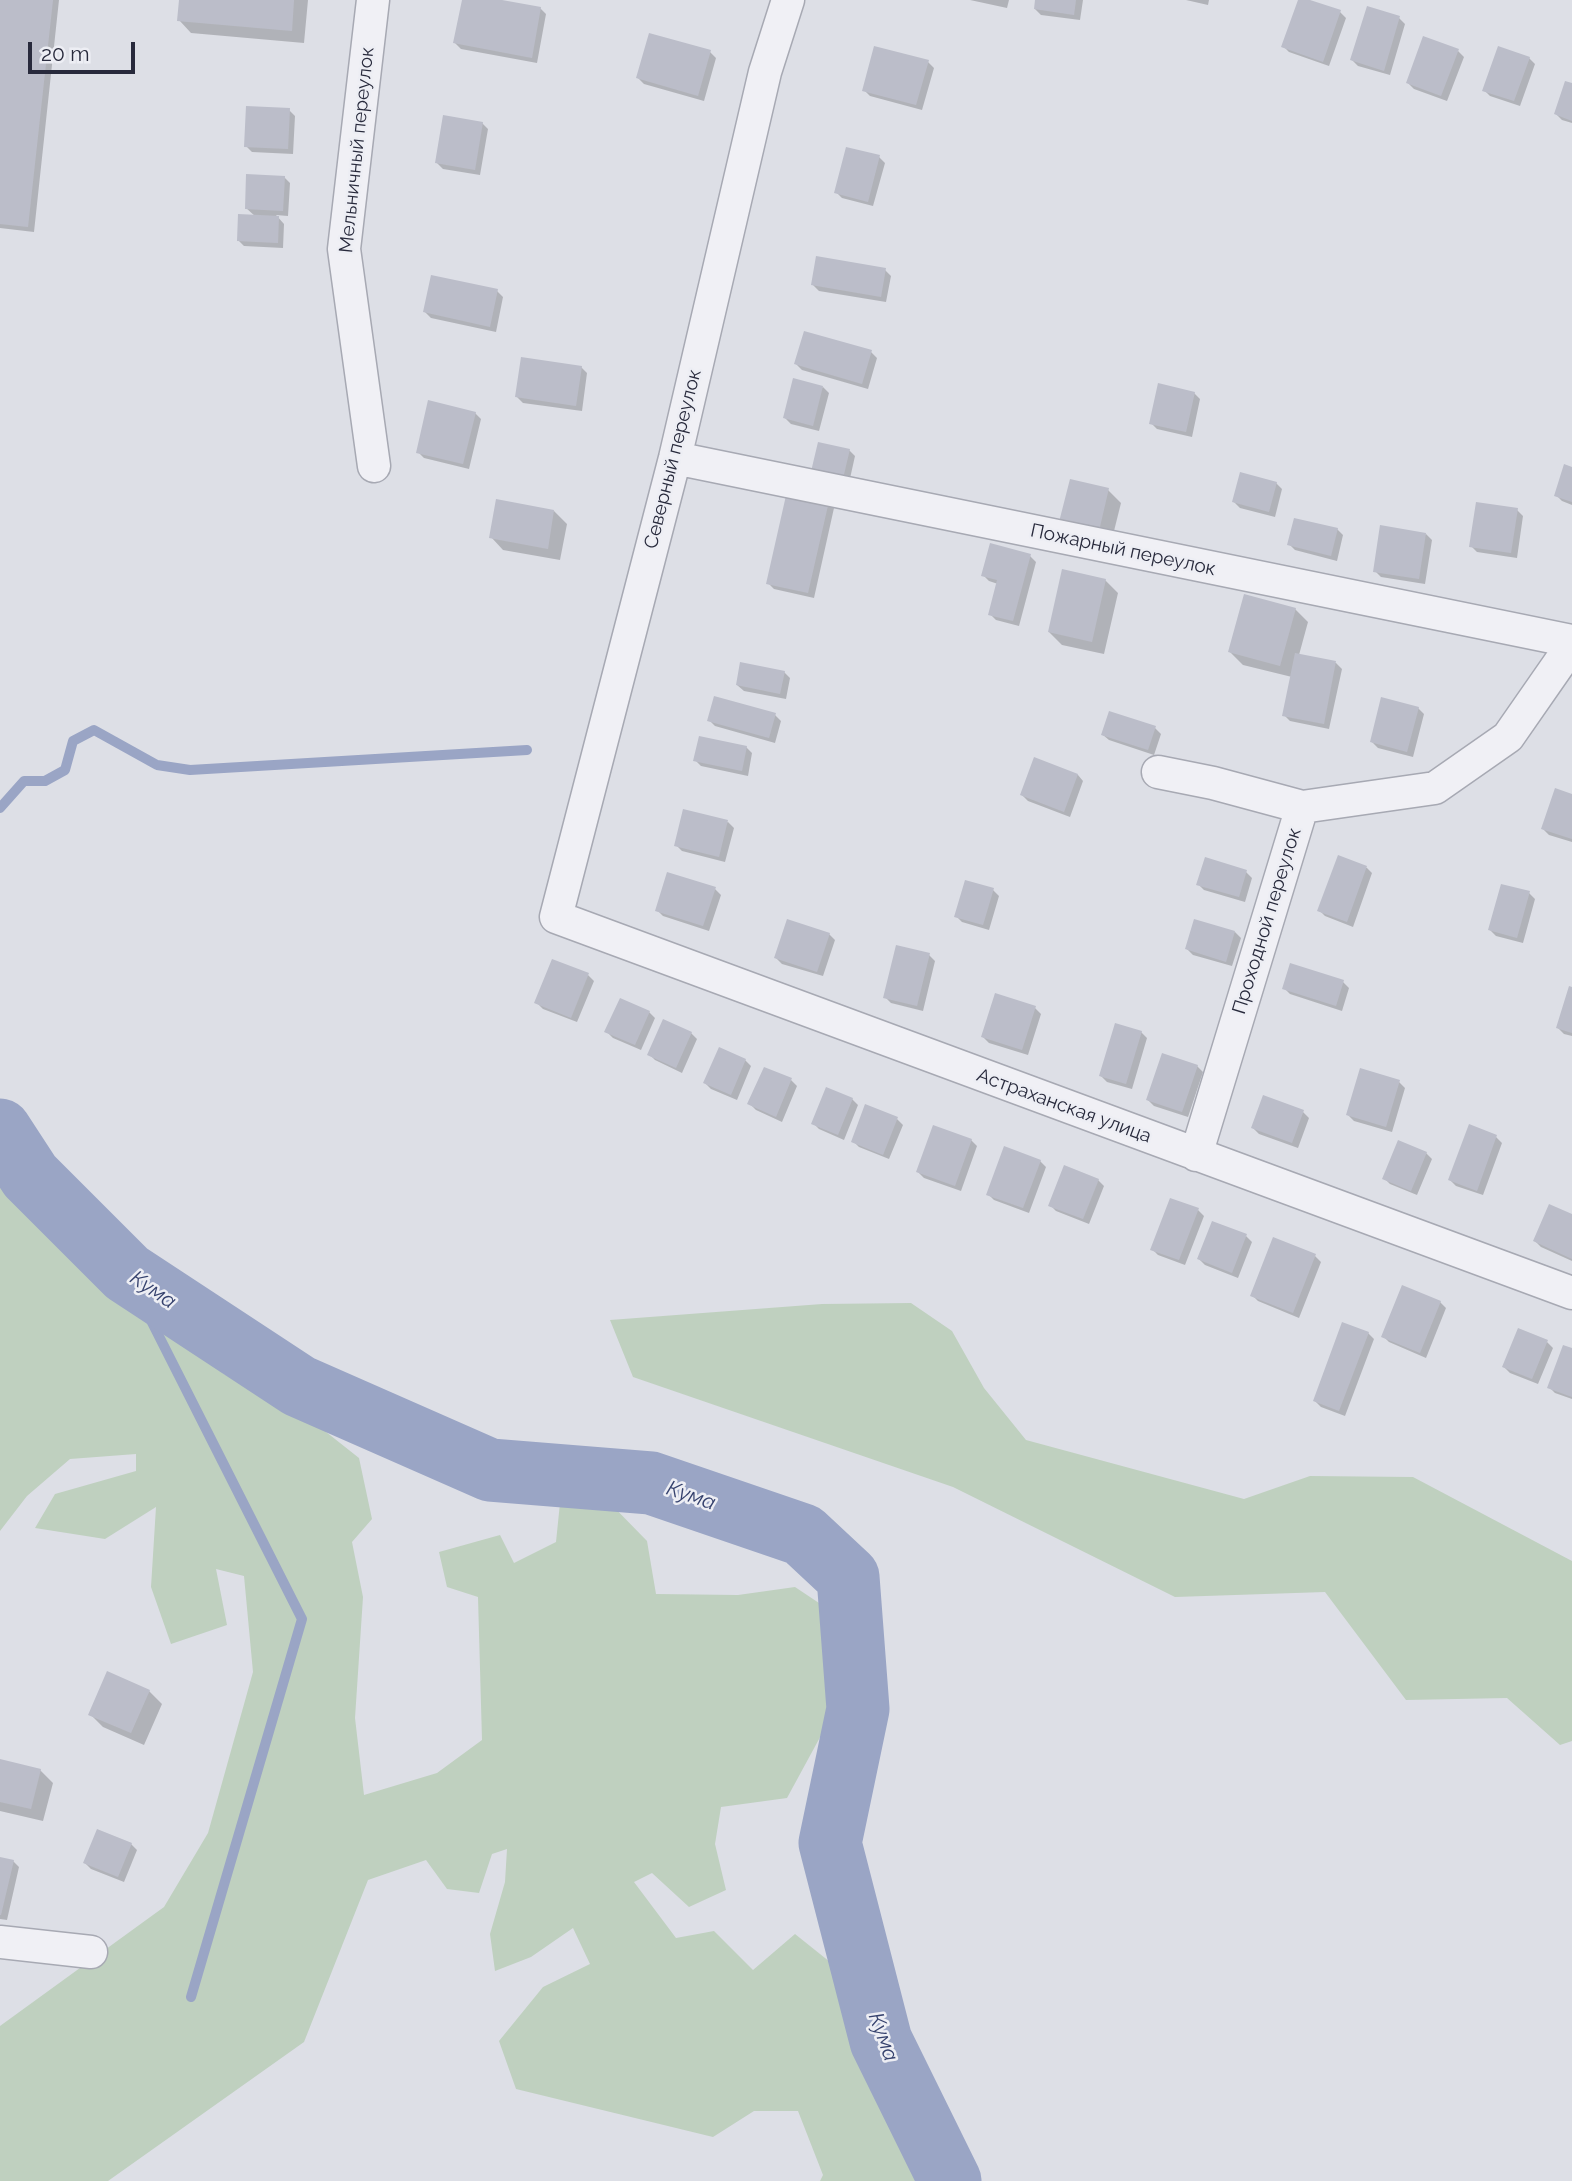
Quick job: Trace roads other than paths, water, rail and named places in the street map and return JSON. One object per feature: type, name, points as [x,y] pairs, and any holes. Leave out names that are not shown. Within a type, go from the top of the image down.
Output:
[{"type":"street","name":"Мельничный переулок","points":[[373,0],[344,249],[374,467]]},
{"type":"street","name":"Северный переулок","points":[[556,917],[674,458],[765,72],[788,0]]},
{"type":"street","name":"Пожарный переулок","points":[[674,458],[1572,643]]},
{"type":"street","name":"Проходной переулок","points":[[1196,1155],[1302,807],[1434,788],[1508,737],[1572,643]]},
{"type":"street","points":[[1158,772],[1213,783],[1302,807]]},
{"type":"street","name":"Астраханская улица","points":[[556,917],[1572,1293]]},
{"type":"street","points":[[0,1942],[91,1952]]},
{"type":"waterway","points":[[0,808],[24,781],[45,781],[65,770],[73,741],[94,730],[157,765],[190,770],[527,750]]},
{"type":"waterway","name":"Кума","points":[[0,1130],[30,1176],[127,1273],[299,1386],[490,1470],[651,1483],[803,1535],[848,1577],[858,1709],[830,1843],[881,2041],[950,2181]]},
{"type":"waterway","points":[[127,1273],[302,1619],[191,1997]]}]
